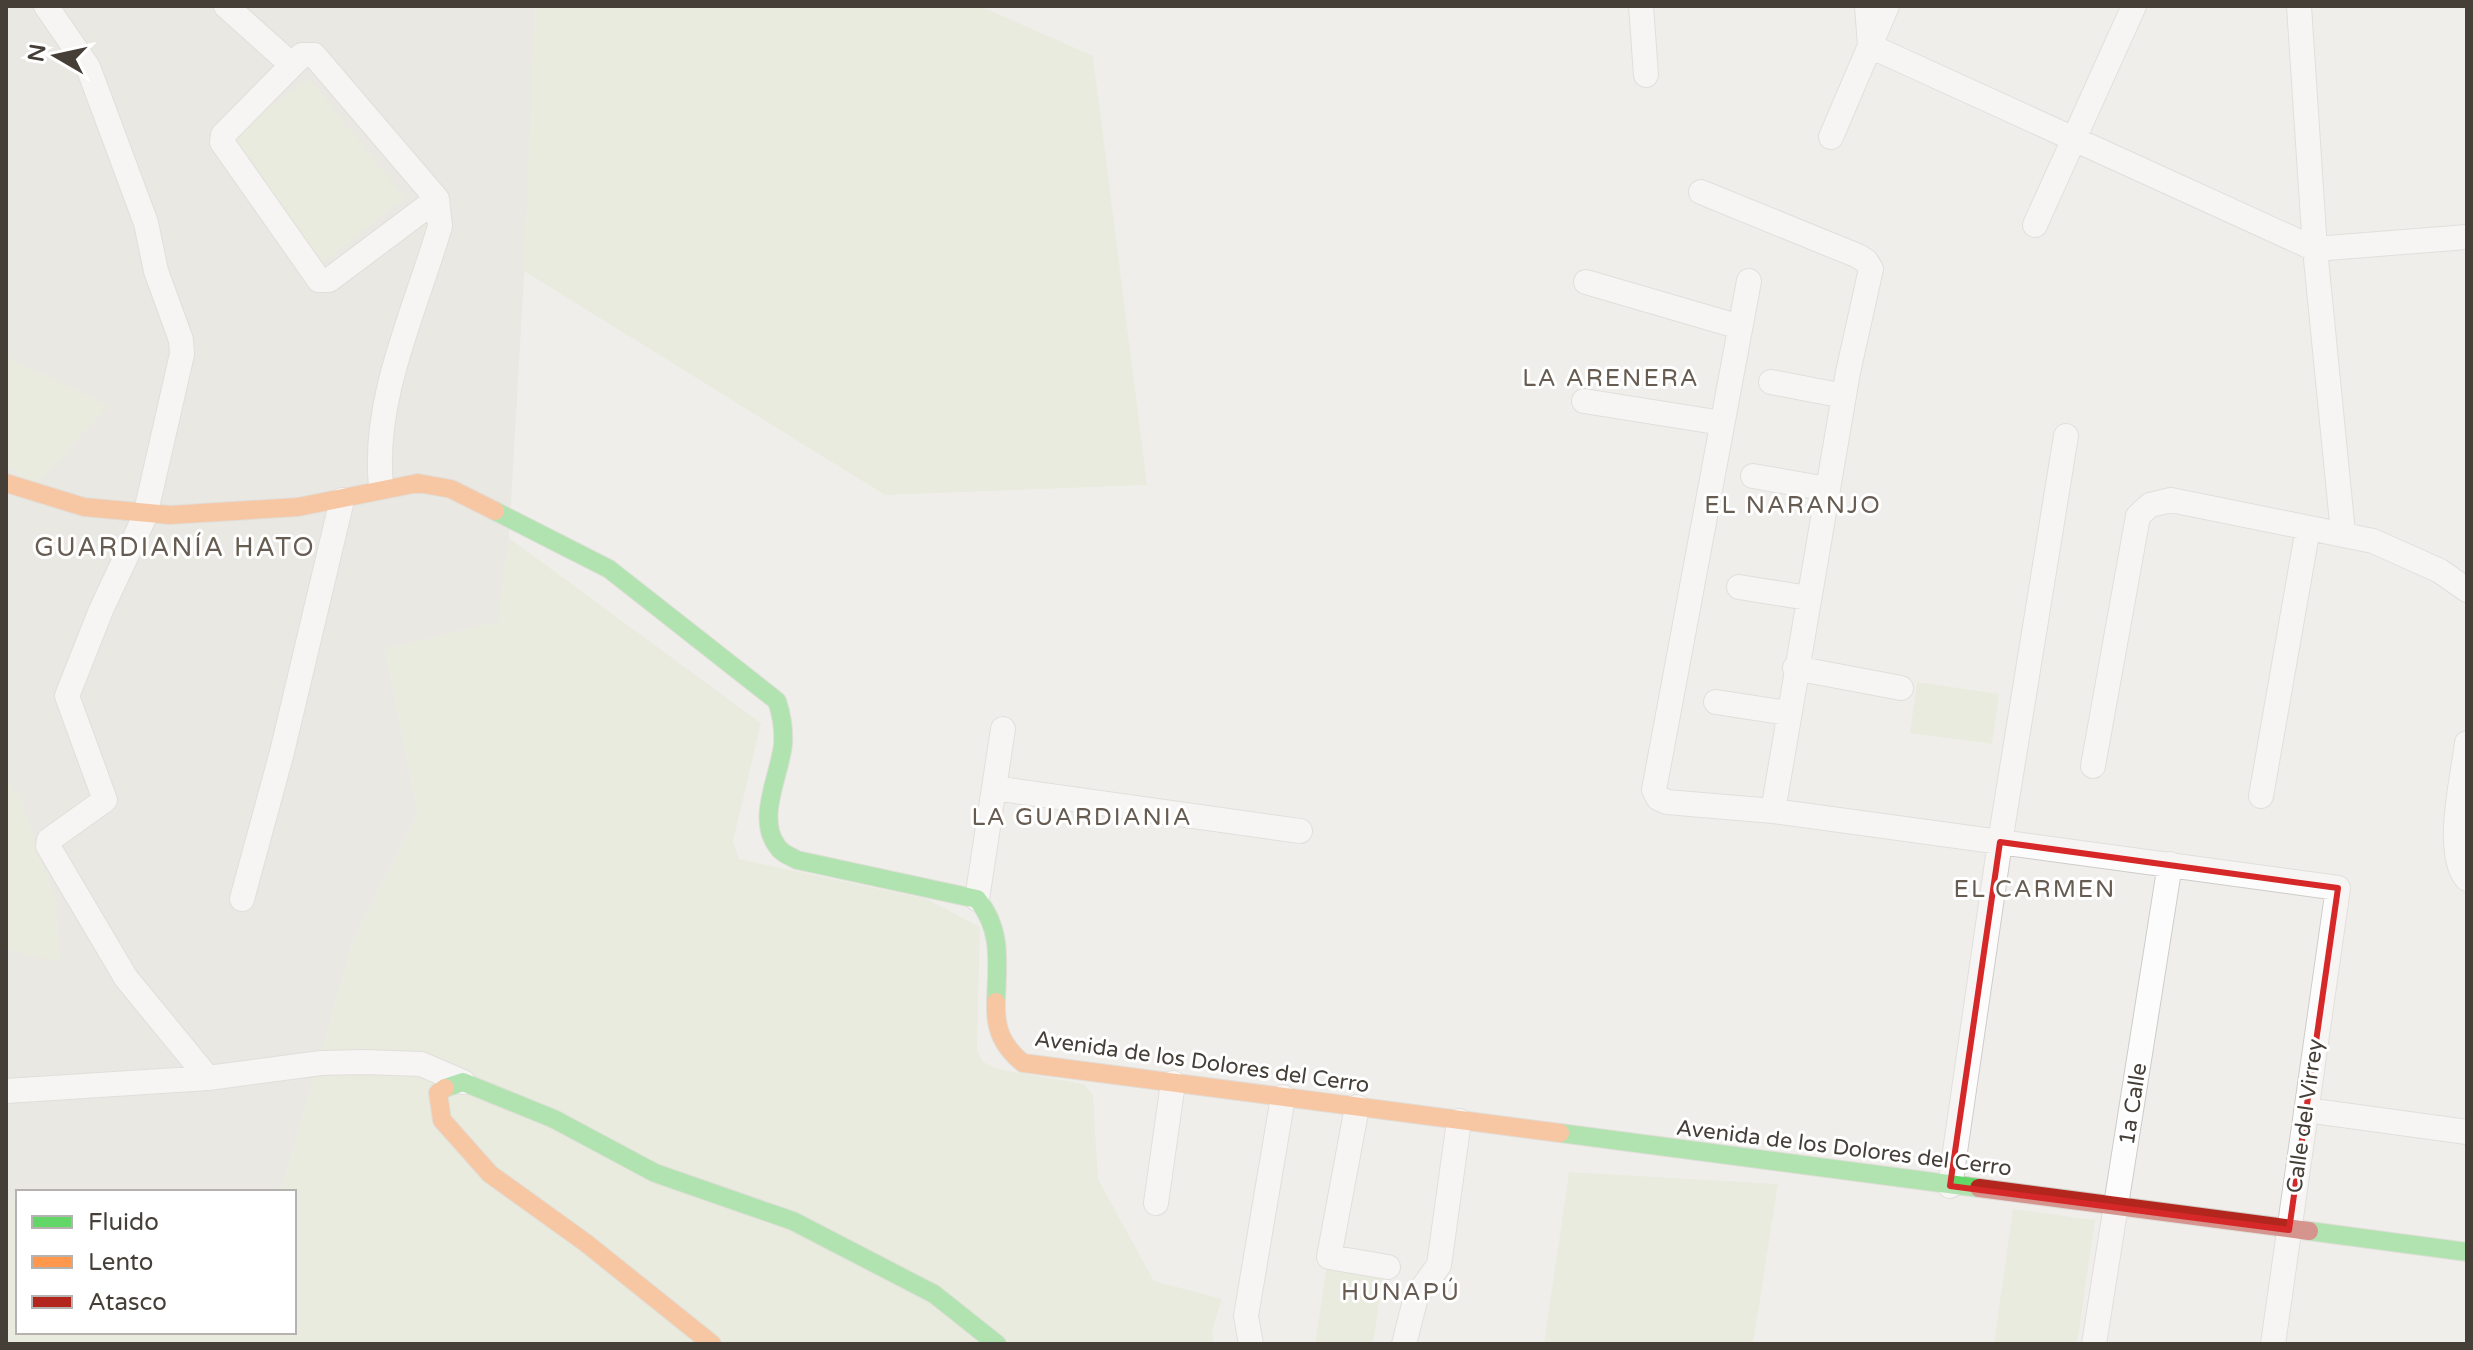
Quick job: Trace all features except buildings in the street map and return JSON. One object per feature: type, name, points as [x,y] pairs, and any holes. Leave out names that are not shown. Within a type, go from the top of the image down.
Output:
[{"type":"street","points":[[46,6],[88,67],[146,223],[156,271],[181,340],[182,354],[145,516],[101,610],[67,698],[105,800],[47,843],[126,978],[208,1078]]},
{"type":"street","points":[[226,6],[292,65]]},
{"type":"street","points":[[1641,6],[1646,75]]},
{"type":"street","points":[[1867,6],[1870,46]]},
{"type":"street","points":[[1831,137],[1887,6]]},
{"type":"street","points":[[2035,225],[2134,6]]},
{"type":"street","points":[[2299,6],[2315,249],[2343,533]]},
{"type":"street","points":[[1870,46],[2315,249],[2467,237]]},
{"type":"street","points":[[381,486],[378,458],[390,393],[423,271],[440,226],[437,199],[320,58],[302,55],[227,130],[222,142],[319,280],[329,280],[437,199]]},
{"type":"street","points":[[1701,192],[1866,261],[1871,269],[1827,489],[1773,811]]},
{"type":"street","points":[[1749,281],[1654,790],[1658,798],[1667,802],[1773,811],[2170,864]]},
{"type":"street","points":[[1586,282],[1740,327]]},
{"type":"street","points":[[1771,382],[1844,396]]},
{"type":"street","points":[[1584,401],[1722,423]]},
{"type":"street","points":[[1950,1186],[2000,842],[2066,436]]},
{"type":"street","points":[[1753,476],[1827,489]]},
{"type":"street","points":[[6,483],[29,494],[145,516],[283,508],[342,500],[381,486],[408,481],[451,489],[609,569],[771,693],[783,710],[787,732],[767,819],[769,837],[780,852],[797,860],[977,899],[1003,729]]},
{"type":"street","points":[[242,899],[282,752],[342,500]]},
{"type":"street","points":[[2093,766],[2138,516],[2143,509],[2157,502],[2171,500],[2373,541],[2440,571],[2467,590]]},
{"type":"street","points":[[2261,796],[2308,528]]},
{"type":"street","points":[[1739,587],[1808,598]]},
{"type":"street","points":[[1795,668],[1901,688]]},
{"type":"street","points":[[1716,702],[1788,713]]},
{"type":"street","points":[[2467,743],[2456,859],[2467,879]]},
{"type":"street","points":[[994,788],[1300,831]]},
{"type":"street","name":"Calle del Virrey","points":[[2170,864],[2338,888],[2273,1344]]},
{"type":"street","name":"1a Calle","points":[[2094,1344],[2170,864]]},
{"type":"street","name":"Avenida de los Dolores del Cerro","points":[[977,899],[989,908],[993,917],[997,1030],[1007,1052],[1032,1065],[2467,1252]]},
{"type":"street","points":[[6,1091],[208,1078],[321,1063],[421,1064],[554,1119],[655,1173],[793,1221],[934,1294],[997,1344]]},
{"type":"street","points":[[463,1082],[449,1085],[438,1093],[437,1105],[442,1120],[490,1174],[598,1251],[712,1344]]},
{"type":"street","points":[[1156,1203],[1173,1083]]},
{"type":"street","points":[[1251,1344],[1246,1316],[1283,1097]]},
{"type":"street","points":[[1357,1107],[1329,1257],[1388,1267]]},
{"type":"street","points":[[2321,1112],[2467,1132]]},
{"type":"street","points":[[1404,1344],[1416,1297],[1439,1265],[1459,1121]]},
{"type":"highlighted area","points":[[2000,842],[2338,888],[2289,1230],[1950,1186]]},
{"type":"shaded area","points":[[6,6],[535,6],[533,119],[509,538],[499,622],[385,649],[418,813],[354,939],[282,1190],[16,1190],[16,1202],[6,1199],[6,949],[59,961],[55,901],[19,797],[6,780],[6,464],[35,486],[107,406],[6,357]]},
{"type":"green space","points":[[535,6],[980,6],[1093,56],[1147,485],[885,495],[524,271]]},
{"type":"green space","points":[[309,78],[404,198],[320,265],[226,140]]},
{"type":"green space","points":[[6,357],[107,406],[35,486],[6,464]]},
{"type":"green space","points":[[509,538],[761,723],[733,842],[739,859],[927,899],[980,927],[977,1049],[983,1062],[998,1069],[1084,1084],[1093,1095],[1098,1179],[1154,1281],[1222,1299],[1212,1331],[1214,1344],[6,1344],[6,1199],[16,1202],[16,1334],[296,1334],[296,1190],[282,1190],[354,939],[418,813],[385,649],[498,622]]},
{"type":"green space","points":[[1917,682],[1999,694],[1992,744],[1910,733]]},
{"type":"green space","points":[[6,780],[19,797],[55,901],[59,962],[6,949]]},
{"type":"green space","points":[[1569,1172],[1778,1184],[1753,1344],[1544,1344]]},
{"type":"green space","points":[[2013,1209],[2095,1220],[2077,1344],[1994,1344]]},
{"type":"green space","points":[[1327,1265],[1383,1273],[1373,1344],[1315,1344]]},
{"type":"traffic: fast","points":[[495,511],[609,569],[777,701],[783,744],[771,796],[769,823],[771,835],[779,848],[797,860],[977,899],[995,935],[996,1002]]},
{"type":"traffic: fast","points":[[445,1088],[463,1082],[554,1119],[655,1173],[793,1221],[934,1294],[997,1344]]},
{"type":"traffic: fast","points":[[1560,1133],[1979,1188]]},
{"type":"traffic: fast","points":[[2309,1231],[2467,1252]]},
{"type":"traffic: slow","points":[[6,483],[84,507],[170,515],[298,507],[418,483],[451,489],[495,511]]},
{"type":"traffic: slow","points":[[996,1002],[1001,1036],[1023,1063],[1560,1133]]},
{"type":"traffic: slow","points":[[445,1088],[438,1093],[442,1120],[490,1174],[586,1243],[712,1344]]},
{"type":"traffic: jam","points":[[1979,1188],[2309,1231]]},
{"type":"district","name":"LA ARENERA","points":[[1611,378]]},
{"type":"district","name":"EL NARANJO","points":[[1793,505]]},
{"type":"district","name":"GUARDIANÍA HATO","points":[[175,547]]},
{"type":"district","name":"LA GUARDIANIA","points":[[1082,817]]},
{"type":"district","name":"EL CARMEN","points":[[2035,889]]},
{"type":"district","name":"HUNAPÚ","points":[[1401,1292]]}]
